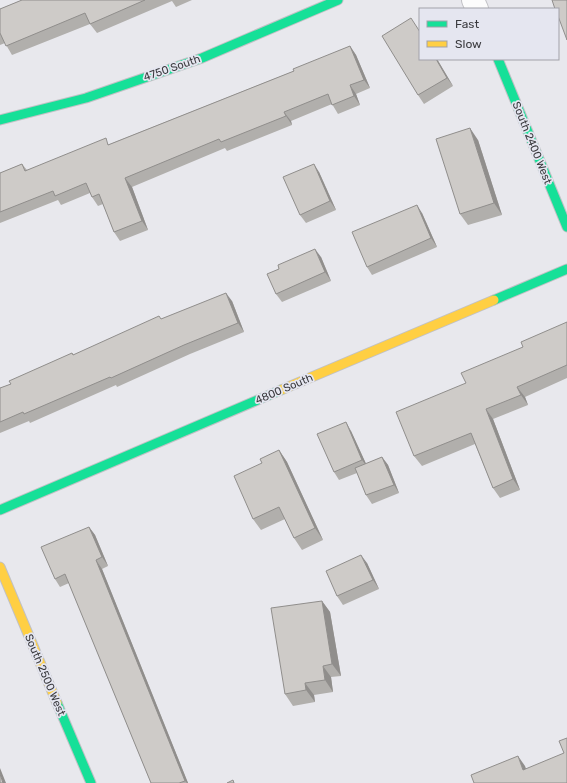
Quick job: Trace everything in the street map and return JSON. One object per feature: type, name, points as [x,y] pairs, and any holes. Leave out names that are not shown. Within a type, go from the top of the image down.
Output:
[{"type":"street","name":"4750 South","points":[[0,120],[86,98],[202,58],[338,0]]},
{"type":"street","name":"South 2400 West","points":[[498,60],[567,227]]},
{"type":"street","name":"4800 South","points":[[0,510],[567,269]]},
{"type":"street","name":"South 2500 West","points":[[0,567],[91,783]]},
{"type":"building","points":[[22,0],[145,0],[90,24],[85,13],[6,46],[0,33],[0,9]]},
{"type":"building","points":[[552,0],[567,0],[567,40],[559,19],[559,8],[555,8]]},
{"type":"building","points":[[411,18],[419,30],[419,60],[437,60],[447,78],[418,95],[382,36]]},
{"type":"building","points":[[350,46],[364,80],[350,85],[354,96],[332,105],[328,94],[284,112],[286,116],[221,142],[219,139],[125,178],[142,221],[114,232],[99,194],[92,197],[86,183],[55,196],[53,191],[0,212],[0,173],[22,164],[25,171],[106,138],[108,145],[294,71],[293,69]]},
{"type":"building","points":[[470,128],[494,203],[460,214],[436,139]]},
{"type":"building","points":[[314,164],[330,201],[300,215],[283,177]]},
{"type":"building","points":[[417,205],[431,238],[367,267],[352,232]]},
{"type":"building","points":[[315,249],[325,272],[276,294],[267,274],[279,269],[278,265]]},
{"type":"building","points":[[226,293],[238,323],[184,345],[111,378],[110,377],[24,414],[23,412],[0,422],[0,388],[11,384],[9,381],[72,353],[73,355],[159,316],[161,319]]},
{"type":"building","points":[[567,322],[567,365],[517,387],[521,395],[486,409],[513,479],[493,488],[471,433],[414,456],[396,412],[466,383],[461,373],[523,347],[521,342]]},
{"type":"building","points":[[346,422],[362,460],[334,472],[317,434]]},
{"type":"building","points":[[279,450],[315,528],[294,538],[279,507],[253,519],[234,476],[262,463],[260,459]]},
{"type":"building","points":[[382,457],[394,485],[366,495],[355,468]]},
{"type":"building","points":[[89,527],[102,557],[96,560],[185,781],[179,783],[151,783],[65,574],[55,579],[41,547]]},
{"type":"building","points":[[361,555],[373,580],[337,596],[326,571]]},
{"type":"building","points":[[322,601],[332,664],[323,666],[325,680],[305,683],[306,690],[285,694],[271,608]]},
{"type":"building","points":[[567,738],[567,783],[474,783],[471,775],[518,756],[523,770],[564,753],[559,741]]},
{"type":"building","points":[[0,774],[3,783],[0,783]]},
{"type":"building","points":[[233,780],[234,783],[227,783]]},
{"type":"traffic: fast","points":[[0,120],[86,98],[202,58],[338,0]]},
{"type":"traffic: fast","points":[[498,60],[567,227]]},
{"type":"traffic: fast","points":[[494,300],[567,269]]},
{"type":"traffic: fast","points":[[0,510],[281,390]]},
{"type":"traffic: fast","points":[[57,703],[91,783]]},
{"type":"traffic: slow","points":[[281,390],[494,300]]},
{"type":"traffic: slow","points":[[0,567],[57,703]]}]
